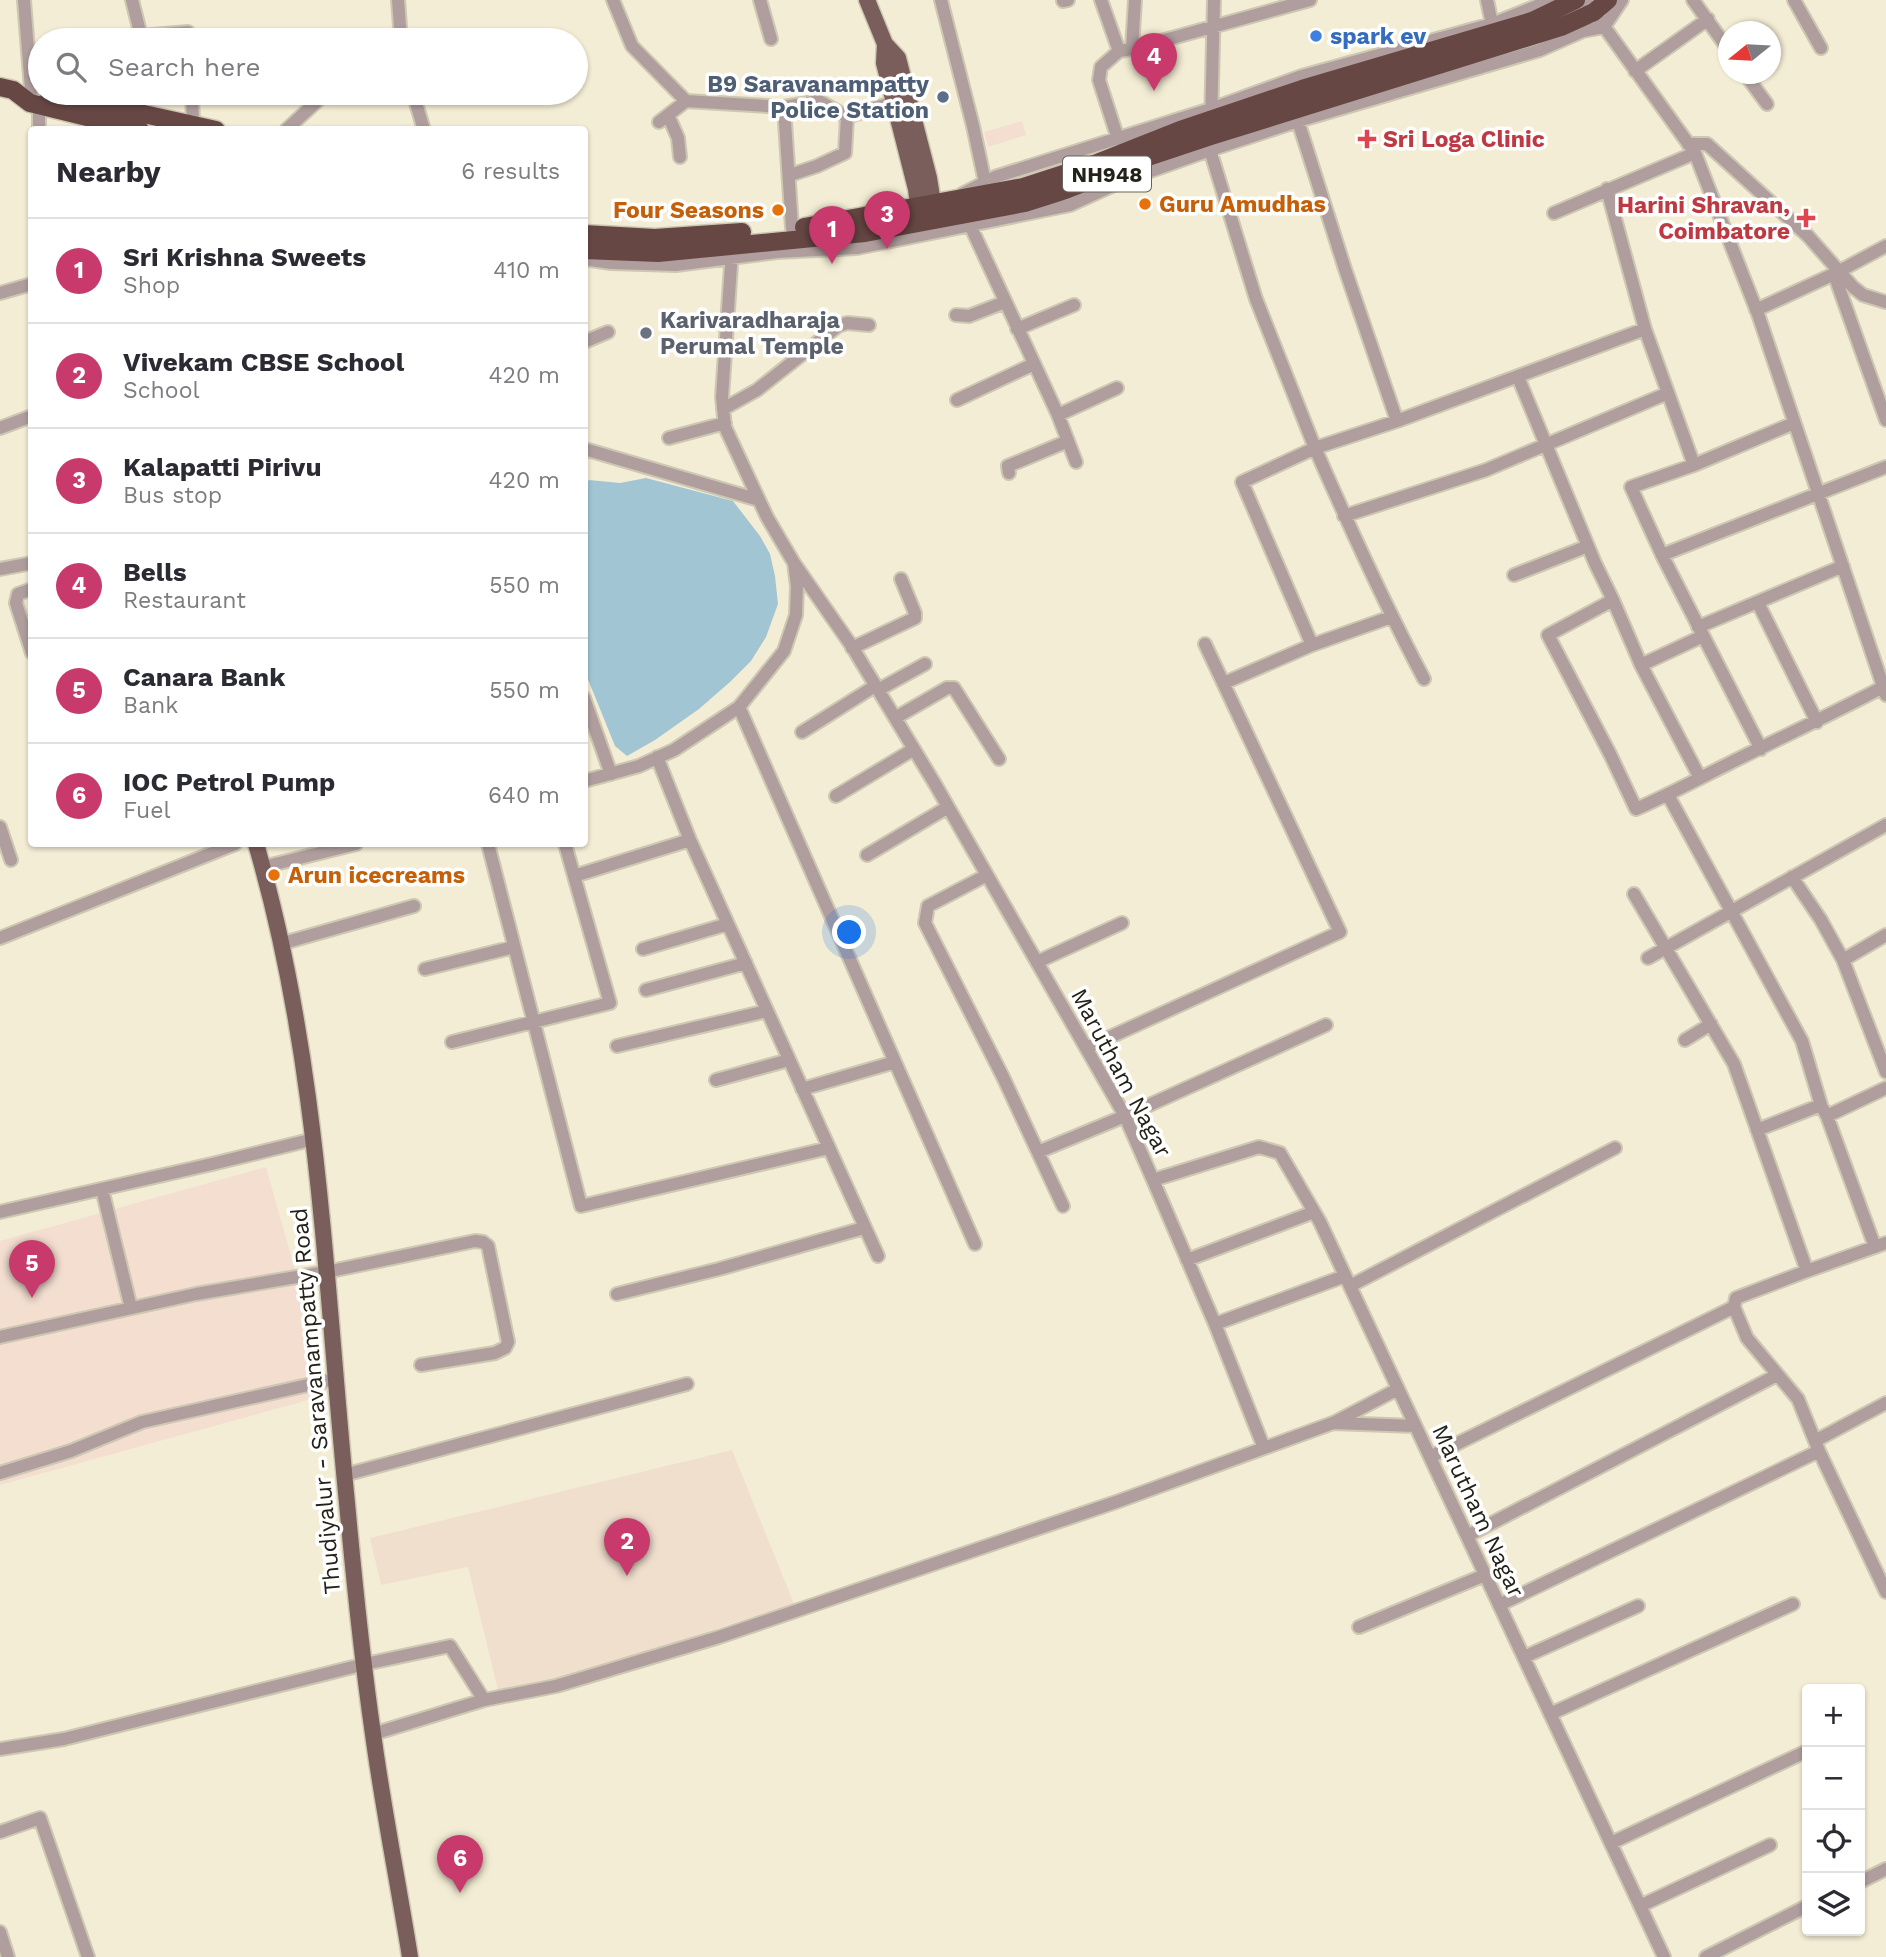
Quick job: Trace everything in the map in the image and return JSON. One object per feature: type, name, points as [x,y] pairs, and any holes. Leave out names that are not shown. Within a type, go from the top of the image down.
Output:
[{"type":"highway","name":"NH948","points":[[588,234],[655,238],[817,226],[1025,203],[1066,190],[1151,156],[1302,89],[1532,21],[1576,0]]},
{"type":"highway","name":"NH948","points":[[1211,129],[1561,27],[1594,13],[1608,0]]},
{"type":"highway","points":[[63,105],[128,126]]},
{"type":"highway","points":[[89,105],[201,126]]},
{"type":"highway","name":"NH948","points":[[588,250],[658,253],[732,251],[865,233],[931,212]]},
{"type":"main road","points":[[867,0],[885,44],[898,58],[929,178],[931,212]]},
{"type":"main road","points":[[885,44],[884,63],[916,189],[931,212]]},
{"type":"main road","name":"Thudiyalur - Saravanampatty Road","points":[[257,847],[296,1013],[314,1139],[344,1475],[365,1664],[407,1956]]},
{"type":"street","points":[[24,0],[28,75]]},
{"type":"street","points":[[132,0],[139,28]]},
{"type":"street","points":[[398,0],[400,28]]},
{"type":"street","points":[[613,0],[632,46],[686,101],[784,107],[819,101],[847,117],[894,102]]},
{"type":"street","points":[[761,0],[771,39]]},
{"type":"street","points":[[941,0],[985,182]]},
{"type":"street","points":[[1101,0],[1125,50]]},
{"type":"street","points":[[1125,50],[1135,0]]},
{"type":"street","points":[[1214,0],[1211,129],[1256,299],[1344,516],[1391,617],[1424,679]]},
{"type":"street","points":[[1118,139],[1099,79],[1101,67],[1125,50],[1310,0]]},
{"type":"street","points":[[1487,0],[1492,24]]},
{"type":"street","points":[[588,260],[676,265],[732,251],[857,248],[1070,205],[1125,180],[1302,76],[1492,24],[1552,0]]},
{"type":"street","points":[[931,212],[995,177],[1118,139],[1298,121],[1540,50],[1583,31],[1594,13],[1622,0]]},
{"type":"street","points":[[1693,0],[1718,34]]},
{"type":"street","points":[[1794,0],[1821,48]]},
{"type":"street","points":[[1594,13],[1691,148],[1756,310],[1885,691],[1636,809],[1548,635],[1613,600]]},
{"type":"street","points":[[1635,71],[1708,19]]},
{"type":"street","points":[[1752,84],[1767,104]]},
{"type":"street","points":[[680,157],[677,138],[664,119],[686,101]]},
{"type":"street","points":[[32,105],[38,126]]},
{"type":"street","points":[[192,105],[193,124]]},
{"type":"street","points":[[290,126],[313,105]]},
{"type":"street","points":[[417,105],[423,126]]},
{"type":"street","points":[[784,107],[792,228]]},
{"type":"street","points":[[790,175],[845,153],[847,117]]},
{"type":"street","points":[[1298,121],[1397,421]]},
{"type":"street","points":[[1554,213],[1691,148],[1707,144],[1808,236],[1836,273],[1863,295],[1886,302]]},
{"type":"street","points":[[1607,189],[1645,329],[1694,465]]},
{"type":"street","points":[[970,225],[1058,415],[1076,463]]},
{"type":"street","points":[[1756,310],[1836,273],[1886,246]]},
{"type":"street","points":[[724,416],[722,397],[732,251]]},
{"type":"street","points":[[1836,273],[1886,420]]},
{"type":"street","points":[[0,293],[28,285]]},
{"type":"street","points":[[956,315],[969,316],[1004,302]]},
{"type":"street","points":[[1017,329],[1074,305]]},
{"type":"street","points":[[668,438],[724,416],[838,326],[847,323],[869,325]]},
{"type":"street","points":[[1312,645],[1242,482],[1315,447],[1397,421],[1645,329]]},
{"type":"street","points":[[588,340],[608,332]]},
{"type":"street","points":[[957,400],[1034,364]]},
{"type":"street","points":[[1518,377],[1641,665],[1700,778]]},
{"type":"street","points":[[1058,415],[1117,388]]},
{"type":"street","points":[[1344,516],[1486,470],[1668,393]]},
{"type":"street","name":"Marutham Nagar","points":[[724,416],[766,517],[852,648],[948,807],[1125,1116],[1153,1180],[1259,1147],[1280,1153],[1314,1212],[1348,1281],[1664,1957]]},
{"type":"street","points":[[0,428],[28,418]]},
{"type":"street","points":[[1761,749],[1700,632],[1631,487],[1694,465],[1794,423]]},
{"type":"street","points":[[1009,473],[1008,466],[1068,441]]},
{"type":"street","points":[[588,450],[759,500]]},
{"type":"street","points":[[1662,555],[1886,467]]},
{"type":"street","points":[[1514,575],[1588,546]]},
{"type":"street","points":[[588,780],[639,766],[674,750],[739,707],[784,651],[796,615],[797,586],[794,563]]},
{"type":"street","points":[[0,569],[28,564]]},
{"type":"street","points":[[1641,665],[1758,603],[1843,566]]},
{"type":"street","points":[[852,648],[915,618],[901,579]]},
{"type":"street","points":[[28,590],[18,594],[16,603],[28,640]]},
{"type":"street","points":[[1758,603],[1818,722]]},
{"type":"street","points":[[1224,683],[1312,645],[1391,617]]},
{"type":"street","points":[[1086,1048],[1340,932],[1205,644]]},
{"type":"street","points":[[802,732],[877,688],[925,664]]},
{"type":"street","points":[[895,718],[947,688],[954,688],[999,759]]},
{"type":"street","points":[[739,707],[975,1244]]},
{"type":"street","points":[[588,709],[611,774]]},
{"type":"street","points":[[836,796],[914,749]]},
{"type":"street","points":[[657,757],[690,840],[878,1256]]},
{"type":"street","points":[[1668,795],[1802,1041],[1824,1111],[1880,1245],[1737,1298],[1734,1307],[1747,1338],[1798,1399],[1817,1446],[1886,1592]]},
{"type":"street","points":[[867,855],[948,807]]},
{"type":"street","points":[[1648,958],[1886,825]]},
{"type":"street","points":[[0,827],[11,860]]},
{"type":"street","points":[[574,876],[690,840]]},
{"type":"street","points":[[0,938],[228,847]]},
{"type":"street","points":[[263,867],[331,847]]},
{"type":"street","points":[[489,847],[581,1206],[829,1148]]},
{"type":"street","points":[[452,1042],[610,1003],[566,847]]},
{"type":"street","points":[[987,875],[928,906],[925,923],[1003,1077],[1063,1206]]},
{"type":"street","points":[[1792,877],[1821,920],[1843,960],[1886,1072]]},
{"type":"street","points":[[1634,894],[1734,1064],[1807,1271]]},
{"type":"street","points":[[280,944],[414,906]]},
{"type":"street","points":[[1037,962],[1122,923]]},
{"type":"street","points":[[643,949],[728,924]]},
{"type":"street","points":[[1843,960],[1886,935]]},
{"type":"street","points":[[425,969],[514,947]]},
{"type":"street","points":[[646,990],[746,963]]},
{"type":"street","points":[[617,1046],[767,1011]]},
{"type":"street","points":[[1685,1040],[1711,1024]]},
{"type":"street","points":[[1038,1152],[1125,1116],[1326,1025]]},
{"type":"street","points":[[716,1080],[789,1059]]},
{"type":"street","points":[[802,1089],[895,1062]]},
{"type":"street","points":[[1757,1130],[1824,1111],[1886,1088]]},
{"type":"street","points":[[0,1212],[314,1139]]},
{"type":"street","points":[[1215,1324],[1348,1281],[1615,1148]]},
{"type":"street","points":[[1153,1180],[1215,1324],[1264,1448]]},
{"type":"street","points":[[102,1189],[131,1308]]},
{"type":"street","points":[[1187,1259],[1314,1212]]},
{"type":"street","points":[[617,1294],[864,1228]]},
{"type":"street","points":[[0,1337],[196,1294],[326,1272],[475,1241],[483,1242],[488,1246],[508,1342],[505,1349],[421,1365]]},
{"type":"street","points":[[1430,1457],[1734,1307]]},
{"type":"street","points":[[1467,1536],[1777,1375]]},
{"type":"street","points":[[0,1473],[71,1451],[142,1422],[335,1379]]},
{"type":"street","points":[[344,1475],[687,1384]]},
{"type":"street","points":[[373,1734],[484,1700],[556,1686],[719,1637],[1119,1501],[1333,1423],[1398,1389]]},
{"type":"street","points":[[1499,1605],[1817,1446],[1886,1403]]},
{"type":"street","points":[[1333,1423],[1415,1426]]},
{"type":"street","points":[[1359,1627],[1485,1575]]},
{"type":"street","points":[[1550,1714],[1793,1604]]},
{"type":"street","points":[[1524,1657],[1638,1606]]},
{"type":"street","points":[[0,1749],[64,1739],[365,1664],[450,1646],[484,1700]]},
{"type":"street","points":[[1611,1843],[1802,1753]]},
{"type":"street","points":[[0,1832],[40,1818],[88,1957]]},
{"type":"street","points":[[1640,1906],[1770,1845]]},
{"type":"street","points":[[1865,1880],[1886,1870]]},
{"type":"street","points":[[1706,1957],[1802,1909]]},
{"type":"street","points":[[0,1932],[8,1957]]},
{"type":"shaded area","points":[[1022,121],[1026,135],[988,147],[984,132]]},
{"type":"shaded area","points":[[266,1167],[330,1394],[0,1485],[0,1241]]},
{"type":"shaded area","points":[[732,1450],[794,1604],[500,1698],[468,1567],[381,1585],[370,1538]]},
{"type":"water","points":[[646,478],[733,501],[760,536],[770,554],[778,604],[766,637],[751,661],[699,709],[627,756],[615,746],[588,679],[588,481],[620,483]]},
{"type":"place","name":"spark ev","points":[[1316,36]]},
{"type":"place","name":"Bells","points":[[1154,91]]},
{"type":"place","name":"B9 Saravanampatty Police Station","points":[[943,97]]},
{"type":"place","name":"Sri Loga Clinic","points":[[1367,139]]},
{"type":"place","name":"Guru Amudhas","points":[[1145,204]]},
{"type":"place","name":"Four Seasons","points":[[778,210]]},
{"type":"place","name":"Harini Shravan, Coimbatore","points":[[1806,218]]},
{"type":"place","name":"Kalapatti Pirivu","points":[[887,249]]},
{"type":"place","name":"Sri Krishna Sweets","points":[[832,264]]},
{"type":"place","name":"Karivaradharaja Perumal Temple","points":[[646,333]]},
{"type":"place","name":"Arun icecreams","points":[[274,875]]},
{"type":"place","name":"Canara Bank","points":[[32,1298]]},
{"type":"place","name":"Vivekam CBSE School","points":[[627,1576]]},
{"type":"place","name":"IOC Petrol Pump","points":[[460,1893]]}]
